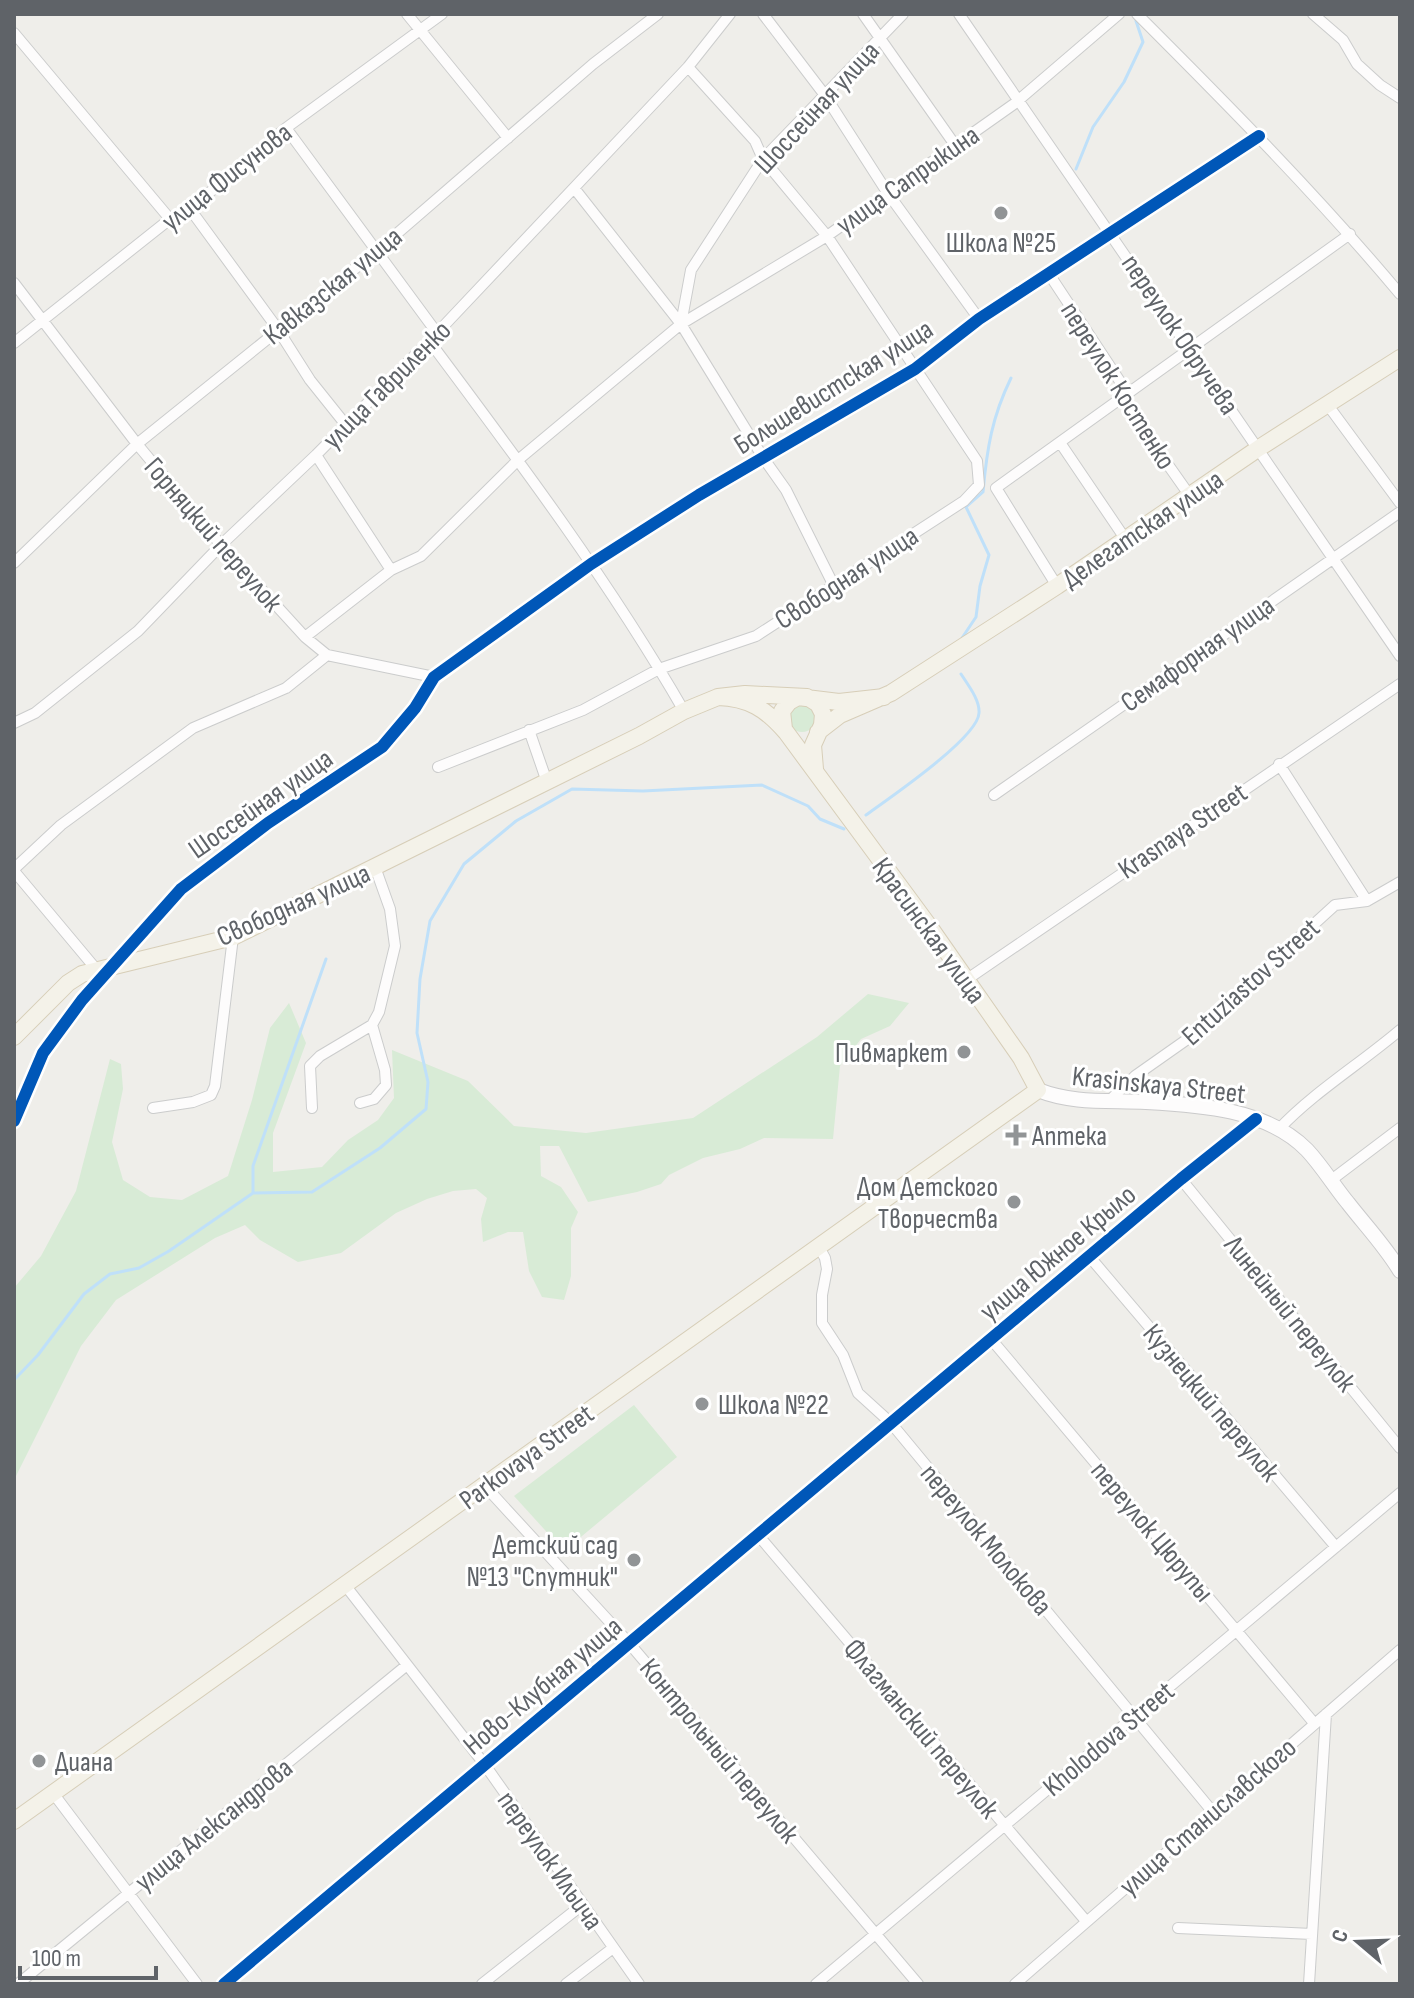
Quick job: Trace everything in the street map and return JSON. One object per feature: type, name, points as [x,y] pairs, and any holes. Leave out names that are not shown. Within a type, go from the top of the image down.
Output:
[{"type":"main road","name":"Делегатская улица","points":[[820,730],[840,715],[884,697],[1400,358]]},
{"type":"main road","name":"Делегатская улица","points":[[718,697],[764,694],[839,702],[884,697]]},
{"type":"main road","name":"Свободная улица","points":[[103,967],[233,937],[684,711],[718,697]]},
{"type":"main road","name":"Красинская улица","points":[[718,697],[732,697],[755,704],[772,716],[786,732],[1021,1058],[1038,1090]]},
{"type":"main road","points":[[816,774],[812,753],[820,730],[823,719],[821,709],[807,697],[793,699],[785,706],[781,716],[786,732],[801,739],[812,737],[820,730]]},
{"type":"main road","name":"Шоссейная улица","points":[[14,1037],[68,983],[103,967]]},
{"type":"main road","name":"Krasinskaya Street","points":[[1038,1090],[1079,1101],[1110,1100],[1220,1109],[1279,1129],[1306,1149],[1400,1271]]},
{"type":"main road","name":"Parkovaya Street","points":[[14,1821],[1038,1090]]},
{"type":"street","points":[[407,14],[508,138]]},
{"type":"street","name":"улица Фисунова","points":[[14,343],[170,219],[190,209],[286,128],[442,14]]},
{"type":"street","name":"Кавказская улица","points":[[14,563],[137,444],[277,328],[378,250],[593,64],[658,14]]},
{"type":"street","name":"улица Гавриленко","points":[[14,723],[35,713],[138,631],[221,545],[316,455],[434,338],[688,67],[730,14]]},
{"type":"street","points":[[763,14],[824,94],[887,192],[979,319]]},
{"type":"street","points":[[863,14],[955,145]]},
{"type":"street","name":"Шоссейная улица","points":[[681,324],[691,270],[763,159],[903,14]]},
{"type":"street","name":"переулок Обручева","points":[[959,14],[1400,656]]},
{"type":"street","name":"улица Сапрыкина","points":[[681,324],[827,236],[1020,99],[1119,14]]},
{"type":"street","points":[[1137,14],[1259,136],[1350,234],[1400,294]]},
{"type":"street","points":[[1313,14],[1343,40],[1357,64],[1400,98]]},
{"type":"street","points":[[14,33],[170,219]]},
{"type":"street","points":[[688,67],[755,141],[763,159],[827,236],[915,369]]},
{"type":"street","points":[[286,128],[378,250],[434,338],[591,564],[684,711]]},
{"type":"street","name":"Большевистская улица","points":[[434,677],[591,564],[699,495],[915,369],[979,319],[1259,136]]},
{"type":"street","points":[[574,188],[681,324],[786,490],[833,584]]},
{"type":"street","points":[[190,209],[277,328],[310,380],[346,425]]},
{"type":"street","points":[[1057,586],[996,488],[1350,234]]},
{"type":"street","name":"переулок Костенко","points":[[1049,274],[1121,383],[1121,398],[1190,496]]},
{"type":"street","name":"Горняцкий переулок","points":[[14,283],[137,444],[221,545],[305,637],[327,655],[434,677]]},
{"type":"street","points":[[305,637],[391,570],[421,556],[518,460],[681,324]]},
{"type":"street","name":"Свободная улица","points":[[438,767],[583,710],[659,669],[756,636],[964,501],[979,485],[977,461],[915,369]]},
{"type":"street","points":[[1327,404],[1400,503]]},
{"type":"street","points":[[1061,444],[1126,540]]},
{"type":"street","points":[[316,455],[391,570]]},
{"type":"street","name":"Семафорная улица","points":[[994,795],[1400,512]]},
{"type":"street","points":[[14,1121],[43,1053],[103,967],[14,870],[61,825],[193,728],[286,688],[327,655]]},
{"type":"street","name":"Шоссейная улица","points":[[103,967],[181,889],[268,823],[382,747],[415,708],[434,677]]},
{"type":"street","name":"Krasnaya Street","points":[[966,980],[1400,684]]},
{"type":"street","points":[[529,730],[547,782]]},
{"type":"street","points":[[1279,764],[1367,901]]},
{"type":"street","points":[[312,1108],[310,1066],[320,1056],[372,1025],[379,1012],[395,946],[390,909],[375,867]]},
{"type":"street","name":"Entuziastov Street","points":[[1110,1100],[1135,1076],[1189,1038],[1335,905],[1367,901],[1400,882]]},
{"type":"street","points":[[153,1108],[193,1102],[211,1095],[215,1086],[233,937]]},
{"type":"street","points":[[360,1103],[374,1099],[386,1085],[385,1070],[372,1025]]},
{"type":"street","points":[[1279,1129],[1297,1110],[1400,1030]]},
{"type":"street","name":"улица Южное Крыло","points":[[891,1423],[1256,1119]]},
{"type":"street","points":[[1330,1181],[1400,1128]]},
{"type":"street","name":"Линейный переулок","points":[[1181,1179],[1400,1448]]},
{"type":"street","name":"переулок Молокова","points":[[819,1247],[827,1269],[822,1295],[822,1323],[843,1355],[858,1393],[891,1423],[1212,1811]]},
{"type":"street","name":"Кузнецкий переулок","points":[[1089,1256],[1336,1547]]},
{"type":"street","name":"переулок Цюрупы","points":[[991,1339],[1314,1723]]},
{"type":"street","name":"Ново-Клубная улица","points":[[224,1984],[891,1423]]},
{"type":"street","name":"Контрольный переулок","points":[[485,1486],[629,1643],[918,1984]]},
{"type":"street","name":"Kholodova Street","points":[[816,1984],[1400,1493]]},
{"type":"street","name":"Флагманский переулок","points":[[758,1535],[1086,1921]]},
{"type":"street","name":"переулок Ильича","points":[[345,1585],[485,1765],[639,1984]]},
{"type":"street","name":"улица Станиславского","points":[[1015,1984],[1400,1650]]},
{"type":"street","name":"улица Александрова","points":[[18,1984],[407,1665]]},
{"type":"street","points":[[1309,1984],[1326,1714]]},
{"type":"street","points":[[53,1793],[197,1984]]},
{"type":"street","points":[[482,1984],[582,1905]]},
{"type":"street","points":[[1178,1928],[1312,1934]]},
{"type":"street","points":[[566,1984],[613,1948]]},
{"type":"green space","points":[[802,704],[812,708],[816,718],[812,728],[802,732],[792,728],[788,718],[792,708]]},
{"type":"green space","points":[[868,994],[909,1003],[890,1026],[861,1039],[840,1066],[833,1139],[764,1138],[740,1149],[703,1158],[669,1175],[661,1184],[588,1202],[559,1146],[540,1146],[541,1176],[561,1187],[578,1212],[571,1228],[571,1276],[564,1300],[542,1297],[529,1271],[523,1232],[508,1232],[483,1242],[481,1219],[487,1198],[476,1189],[453,1191],[427,1199],[396,1213],[341,1253],[298,1262],[260,1240],[245,1225],[215,1238],[116,1300],[81,1346],[14,1480],[14,1288],[41,1256],[76,1191],[110,1059],[121,1064],[123,1089],[112,1142],[123,1180],[150,1197],[182,1200],[228,1176],[270,1028],[289,1003],[306,1043],[273,1133],[273,1172],[322,1167],[348,1140],[378,1120],[394,1098],[392,1050],[468,1081],[514,1126],[586,1133],[693,1118],[817,1037]]},
{"type":"green space","points":[[634,1405],[677,1457],[564,1551],[514,1496]]},
{"type":"waterway","points":[[1076,169],[1093,127],[1124,82],[1143,42],[1136,21]]},
{"type":"waterway","points":[[962,638],[976,617],[980,586],[989,555],[966,507],[983,492],[991,433],[1011,378]]},
{"type":"waterway","points":[[866,815],[949,752],[975,724],[979,713],[978,703],[961,674]]},
{"type":"waterway","points":[[253,1193],[312,1192],[380,1148],[426,1109],[428,1082],[417,1033],[420,979],[430,921],[464,864],[516,821],[572,789],[643,791],[762,785],[808,806],[820,819],[844,829]]},
{"type":"waterway","points":[[14,1380],[38,1355],[84,1294],[110,1274],[139,1268],[169,1251],[253,1193],[253,1166],[326,959]]},
{"type":"cycle path","points":[[14,1121],[43,1053],[82,1000],[181,889],[268,823],[382,747],[415,708],[434,677],[591,564],[699,495],[915,369],[979,319],[1259,136]]},
{"type":"cycle path","points":[[224,1984],[1256,1119]]},
{"type":"place","name":"Школа №25","points":[[1001,213]]},
{"type":"place","name":"Пивмаркет","points":[[964,1052]]},
{"type":"place","name":"Аптека","points":[[1016,1135]]},
{"type":"place","name":"Дом Детского Творчества","points":[[1014,1202]]},
{"type":"place","name":"Школа №22","points":[[702,1404]]},
{"type":"place","name":"Детский сад №13 \"Спутник\"","points":[[634,1560]]},
{"type":"place","name":"Диана","points":[[39,1761]]}]
